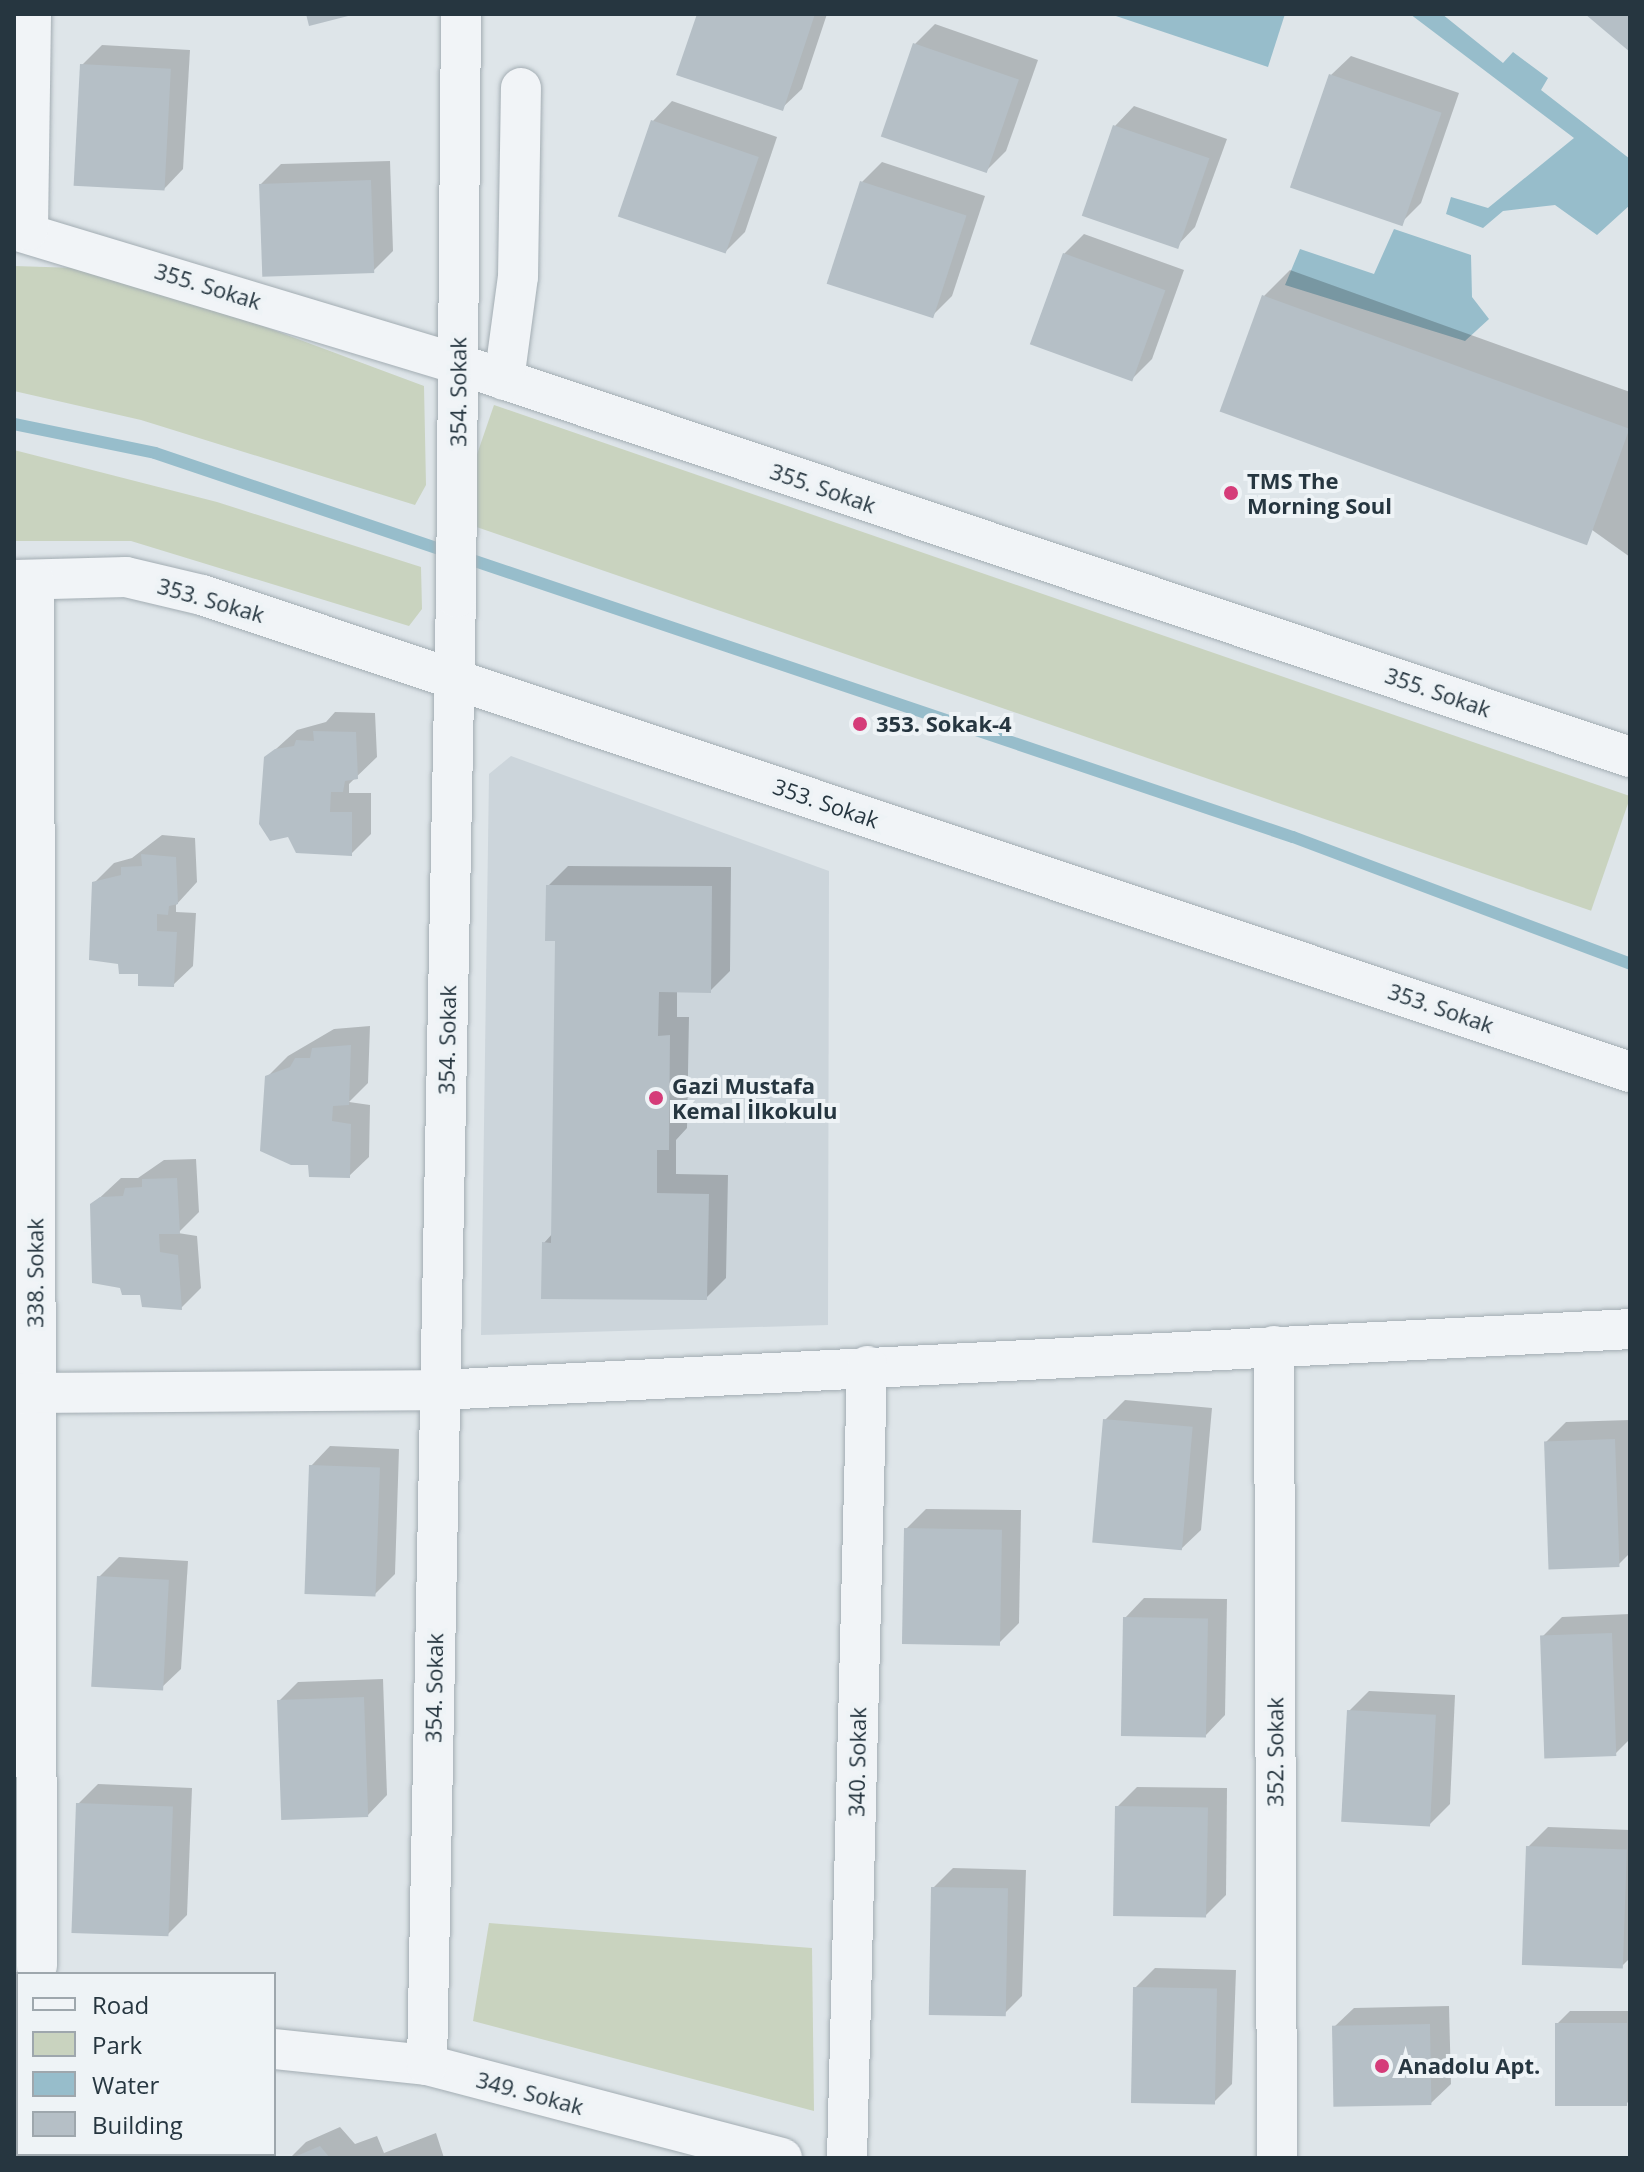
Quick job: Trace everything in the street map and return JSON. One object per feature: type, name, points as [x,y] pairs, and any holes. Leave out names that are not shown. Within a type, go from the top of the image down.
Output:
[{"type":"street","points":[[21,230],[31,14]]},
{"type":"street","name":"354. Sokak","points":[[427,2065],[456,597],[461,14]]},
{"type":"street","points":[[504,380],[518,277],[521,88]]},
{"type":"street","name":"355. Sokak","points":[[21,230],[458,364],[1630,757]]},
{"type":"street","name":"353. Sokak","points":[[24,580],[126,577],[187,591],[1630,1072]]},
{"type":"street","name":"338. Sokak","points":[[24,580],[25,1393],[34,1969]]},
{"type":"street","points":[[25,1393],[440,1390],[1630,1329]]},
{"type":"street","name":"352. Sokak","points":[[1274,1346],[1277,2158]]},
{"type":"street","name":"340. Sokak","points":[[847,2158],[867,1366]]},
{"type":"street","name":"349. Sokak","points":[[276,2049],[427,2065],[782,2158]]},
{"type":"shaded area","name":"Gazi Mustafa Kemal İlkokulu","points":[[511,756],[829,871],[828,1325],[481,1335],[489,774]]},
{"type":"green space","points":[[14,266],[109,269],[424,386],[426,485],[415,505],[141,420],[14,391]]},
{"type":"green space","points":[[494,405],[1630,796],[1591,911],[455,519]]},
{"type":"green space","points":[[14,450],[217,502],[421,567],[422,609],[409,626],[131,541],[14,541]]},
{"type":"green space","points":[[489,1923],[812,1948],[814,2111],[473,2021]]},
{"type":"water","points":[[1110,14],[1285,14],[1268,67]]},
{"type":"water","points":[[1410,14],[1442,14],[1503,63],[1513,52],[1548,78],[1541,90],[1630,159],[1630,205],[1597,235],[1555,205],[1503,211],[1483,228],[1446,214],[1451,197],[1488,208],[1574,138]]},
{"type":"water","points":[[1394,229],[1471,255],[1472,297],[1489,319],[1465,341],[1285,285],[1300,249],[1374,274]]},
{"type":"building","points":[[306,14],[352,14],[352,15],[309,26]]},
{"type":"building","points":[[697,14],[815,14],[783,111],[676,75]]},
{"type":"building","points":[[1585,14],[1630,14],[1630,52]]},
{"type":"building","points":[[913,43],[1019,79],[987,173],[881,137]]},
{"type":"building","points":[[80,64],[171,69],[164,191],[74,186]]},
{"type":"building","points":[[1329,74],[1442,113],[1402,226],[1290,187]]},
{"type":"building","points":[[651,120],[759,157],[726,254],[618,216]]},
{"type":"building","points":[[1113,125],[1209,158],[1178,249],[1082,216]]},
{"type":"building","points":[[371,180],[374,273],[262,277],[259,184]]},
{"type":"building","points":[[860,181],[967,216],[933,318],[827,284]]},
{"type":"building","points":[[1063,253],[1165,290],[1132,381],[1030,344]]},
{"type":"building","points":[[1262,295],[1629,429],[1587,545],[1220,412]]},
{"type":"building","points":[[313,731],[356,732],[358,779],[345,781],[343,792],[331,792],[330,812],[352,812],[352,856],[296,853],[288,837],[270,841],[259,824],[264,757],[275,749],[294,746],[296,740],[314,741]]},
{"type":"building","points":[[141,854],[176,857],[178,904],[169,906],[168,915],[157,914],[157,931],[177,932],[174,987],[138,986],[138,974],[119,974],[118,964],[89,960],[92,882],[121,875],[121,867],[142,866]]},
{"type":"building","points":[[546,885],[712,886],[711,993],[659,992],[658,1036],[670,1035],[669,1150],[657,1150],[657,1193],[709,1194],[707,1300],[541,1299],[542,1242],[551,1243],[555,941],[545,941]]},
{"type":"building","points":[[351,1045],[349,1105],[333,1106],[332,1121],[351,1124],[350,1178],[309,1177],[308,1165],[291,1165],[260,1151],[265,1076],[290,1067],[295,1058],[310,1058],[312,1048]]},
{"type":"building","points":[[177,1178],[180,1234],[159,1234],[160,1252],[178,1255],[182,1310],[142,1307],[140,1295],[122,1295],[120,1288],[92,1283],[90,1204],[100,1197],[123,1196],[125,1188],[142,1187],[142,1179]]},
{"type":"building","points":[[1103,1419],[1193,1427],[1182,1550],[1092,1543]]},
{"type":"building","points":[[1615,1439],[1619,1567],[1549,1569],[1544,1441]]},
{"type":"building","points":[[309,1465],[380,1467],[375,1596],[304,1594]]},
{"type":"building","points":[[904,1528],[1002,1530],[1000,1646],[902,1644]]},
{"type":"building","points":[[97,1576],[169,1580],[163,1691],[91,1687]]},
{"type":"building","points":[[1123,1617],[1208,1618],[1206,1737],[1121,1736]]},
{"type":"building","points":[[1612,1633],[1616,1756],[1544,1758],[1540,1636]]},
{"type":"building","points":[[364,1697],[368,1817],[281,1820],[277,1700]]},
{"type":"building","points":[[1347,1710],[1436,1715],[1430,1827],[1341,1822]]},
{"type":"building","points":[[76,1803],[173,1806],[168,1936],[71,1933]]},
{"type":"building","points":[[1115,1806],[1208,1808],[1206,1918],[1113,1916]]},
{"type":"building","points":[[1526,1846],[1627,1850],[1623,1968],[1522,1965]]},
{"type":"building","points":[[931,1887],[1008,1888],[1006,2016],[929,2015]]},
{"type":"building","points":[[1133,1987],[1217,1988],[1215,2104],[1131,2103]]},
{"type":"building","points":[[1555,2023],[1627,2023],[1627,2106],[1555,2106]]},
{"type":"building","name":"Anadolu Apt.","points":[[1430,2024],[1431,2105],[1333,2107],[1332,2026]]},
{"type":"building","points":[[320,2146],[330,2158],[292,2158]]},
{"type":"waterway","points":[[14,424],[155,453],[1293,837],[1630,964]]},
{"type":"place","name":"TMS The Morning Soul","points":[[1231,493]]},
{"type":"place","name":"353. Sokak-4","points":[[860,724]]},
{"type":"place","name":"Gazi Mustafa Kemal İlkokulu","points":[[656,1098]]},
{"type":"place","name":"Anadolu Apt.","points":[[1382,2066]]}]
